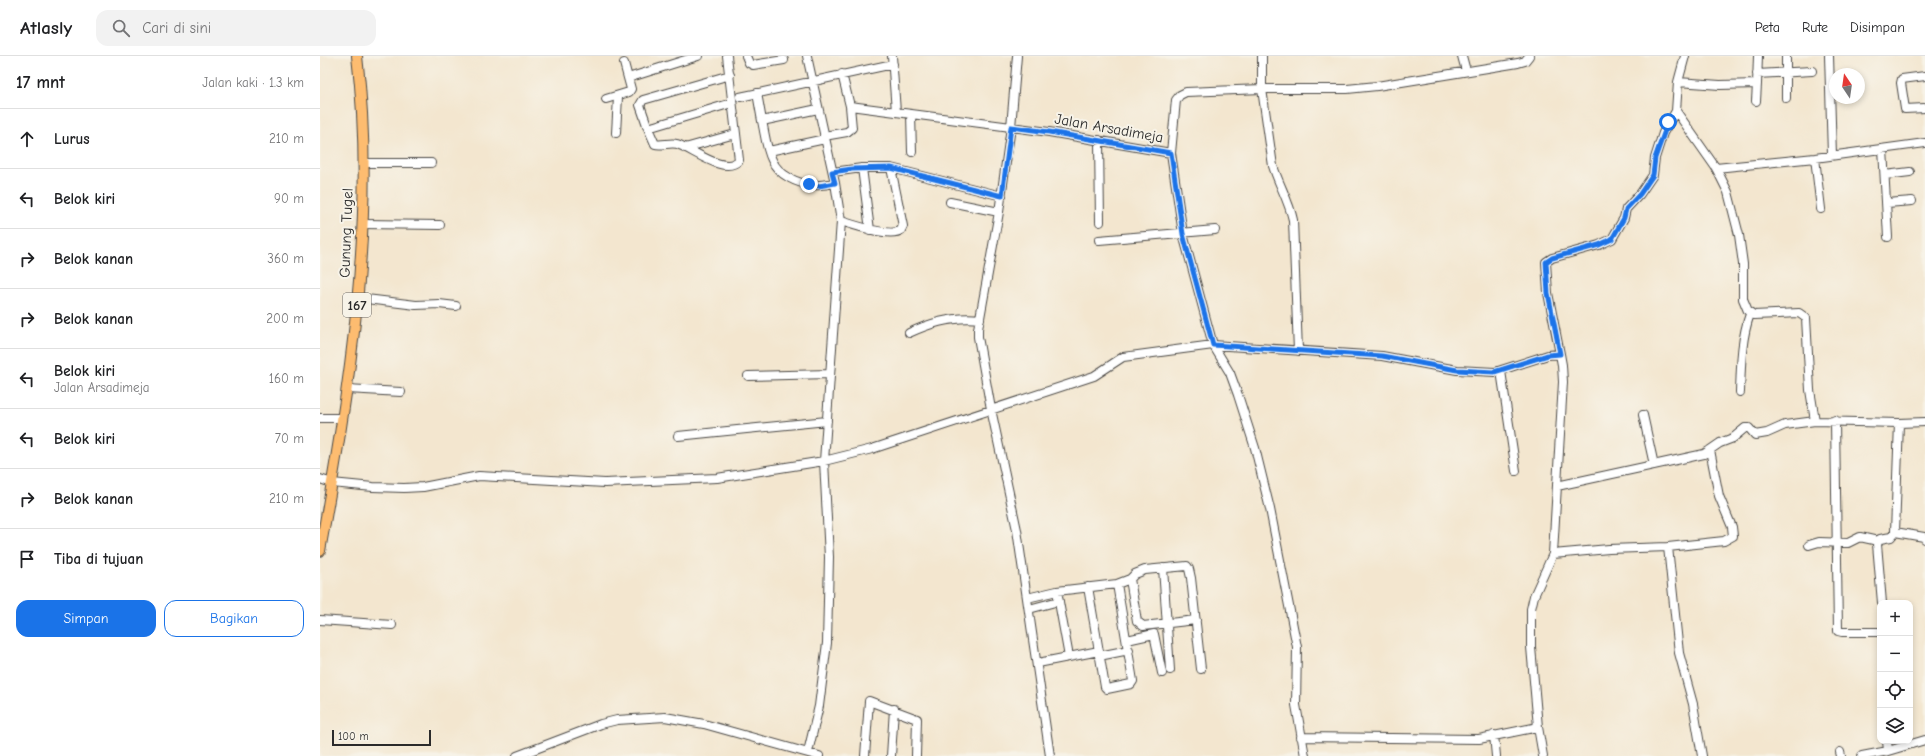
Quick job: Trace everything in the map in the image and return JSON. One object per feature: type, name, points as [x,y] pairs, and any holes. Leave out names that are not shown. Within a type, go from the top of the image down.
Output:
[{"type":"main road","name":"Gunung Tugel","points":[[320,551],[322,523],[332,483],[347,389],[358,298],[362,224],[363,163],[362,109],[356,56]]},
{"type":"street","points":[[628,78],[698,56]]},
{"type":"street","points":[[727,56],[730,75],[735,134],[739,160],[731,166],[721,165],[676,144],[655,144],[640,105],[643,100],[730,75]]},
{"type":"street","points":[[746,56],[749,63],[753,65],[784,60]]},
{"type":"street","points":[[807,56],[835,183],[841,221],[824,461],[829,557],[827,643],[819,706],[808,752]]},
{"type":"street","points":[[1017,56],[1011,127],[1002,196],[978,329],[979,344],[990,409],[1017,530],[1038,663],[1050,756]]},
{"type":"street","points":[[1262,56],[1262,89],[1274,166],[1277,178],[1290,207],[1293,220],[1298,351]]},
{"type":"street","points":[[1462,56],[1466,71]]},
{"type":"street","name":"Jalan Arsadimeja","points":[[850,106],[1011,127],[1099,140],[1171,153],[1176,100],[1180,95],[1186,92],[1262,89],[1347,89],[1377,86],[1523,62],[1529,56]]},
{"type":"street","points":[[1542,756],[1531,648],[1531,609],[1534,596],[1553,554],[1563,382],[1562,365],[1548,293],[1546,262],[1552,258],[1599,245],[1612,239],[1624,218],[1626,209],[1640,194],[1653,175],[1655,158],[1663,133],[1676,111],[1678,82],[1685,56]]},
{"type":"street","points":[[1756,101],[1758,56]]},
{"type":"street","points":[[1786,56],[1786,98]]},
{"type":"street","points":[[1829,56],[1832,155]]},
{"type":"street","points":[[740,97],[842,74],[892,60],[896,112]]},
{"type":"street","points":[[606,99],[618,97],[630,92],[631,89],[624,63]]},
{"type":"street","points":[[1757,74],[1812,71]]},
{"type":"street","points":[[769,151],[847,132],[852,128],[850,106],[842,74]]},
{"type":"street","points":[[1925,76],[1902,79],[1901,83],[1905,109],[1925,108]]},
{"type":"street","points":[[1678,82],[1720,85],[1756,84]]},
{"type":"street","points":[[757,93],[769,151],[776,167],[781,173],[798,182],[812,185],[835,183]]},
{"type":"street","points":[[616,134],[618,97]]},
{"type":"street","points":[[648,128],[732,103]]},
{"type":"street","points":[[762,121],[818,109]]},
{"type":"street","points":[[1676,111],[1716,168],[1728,192],[1733,209],[1743,264],[1743,299],[1750,314],[1741,352],[1740,392]]},
{"type":"street","points":[[911,114],[912,152]]},
{"type":"street","points":[[685,148],[735,134]]},
{"type":"street","points":[[1099,140],[1100,222]]},
{"type":"street","points":[[1716,168],[1815,158],[1925,143]]},
{"type":"street","points":[[1883,149],[1888,237]]},
{"type":"street","points":[[1171,153],[1183,234],[1213,345],[1230,373],[1238,395],[1255,448],[1270,509],[1297,647],[1296,705],[1305,756]]},
{"type":"street","points":[[1815,158],[1821,209]]},
{"type":"street","points":[[363,163],[431,163]]},
{"type":"street","points":[[832,172],[862,168],[891,168],[1002,196]]},
{"type":"street","points":[[862,168],[870,230]]},
{"type":"street","points":[[841,221],[870,230],[896,232],[901,230],[902,226],[891,168]]},
{"type":"street","points":[[1885,175],[1910,172]]},
{"type":"street","points":[[1887,203],[1912,201]]},
{"type":"street","points":[[950,202],[999,212]]},
{"type":"street","points":[[362,224],[440,225]]},
{"type":"street","points":[[1099,240],[1183,234],[1215,230]]},
{"type":"street","points":[[358,298],[416,305],[439,304],[456,306]]},
{"type":"street","points":[[1750,314],[1799,313],[1806,318],[1810,390],[1815,421]]},
{"type":"street","points":[[909,333],[941,322],[964,318],[980,319]]},
{"type":"street","points":[[320,479],[332,483],[404,488],[424,487],[479,476],[605,483],[717,478],[824,461],[872,449],[1094,376],[1123,357],[1213,345],[1382,356],[1457,370],[1501,371],[1548,355],[1560,354]]},
{"type":"street","points":[[1501,371],[1516,471]]},
{"type":"street","points":[[748,376],[830,374]]},
{"type":"street","points":[[347,389],[401,392]]},
{"type":"street","points":[[1643,415],[1654,465]]},
{"type":"street","points":[[320,418],[342,418]]},
{"type":"street","points":[[1835,420],[1839,632],[1877,632]]},
{"type":"street","points":[[678,436],[827,421]]},
{"type":"street","points":[[1557,486],[1704,454],[1720,443],[1733,438],[1747,428],[1755,435],[1785,425],[1815,421],[1925,422]]},
{"type":"street","points":[[1809,546],[1814,542],[1837,544],[1851,542],[1860,537],[1878,541],[1891,538],[1895,532],[1899,422]]},
{"type":"street","points":[[1553,554],[1609,549],[1668,547],[1717,542],[1730,539],[1733,536],[1732,526],[1721,503],[1711,449]]},
{"type":"street","points":[[1895,532],[1924,537],[1925,539]]},
{"type":"street","points":[[1878,541],[1878,571],[1882,600]]},
{"type":"street","points":[[1668,547],[1679,653],[1694,704],[1702,756]]},
{"type":"street","points":[[1027,598],[1057,591],[1116,584],[1130,579],[1140,572],[1188,566],[1191,578],[1202,669]]},
{"type":"street","points":[[1163,568],[1170,670]]},
{"type":"street","points":[[1130,579],[1138,623],[1143,626],[1196,620]]},
{"type":"street","points":[[1088,587],[1105,687],[1107,689],[1132,683],[1127,640],[1116,584]]},
{"type":"street","points":[[1057,591],[1069,657]]},
{"type":"street","points":[[1029,609],[1059,602]]},
{"type":"street","points":[[320,620],[392,625]]},
{"type":"street","points":[[1127,640],[1154,634],[1162,673]]},
{"type":"street","points":[[1038,663],[1069,657],[1128,650]]},
{"type":"street","points":[[865,756],[869,701],[894,709],[917,719],[916,756]]},
{"type":"street","points":[[891,756],[894,709]]},
{"type":"street","points":[[517,756],[601,724],[623,719],[665,717],[704,724],[819,756]]},
{"type":"street","points":[[1301,737],[1479,738],[1538,726]]},
{"type":"street","points":[[1494,735],[1496,756]]},
{"type":"street","points":[[1862,756],[1888,751],[1925,740]]},
{"type":"street","points":[[1887,744],[1888,751]]},
{"type":"route","points":[[809,184],[819,186],[835,183],[832,172],[852,169],[891,168],[1002,196],[1011,127],[1171,153],[1183,234],[1213,345],[1382,356],[1457,370],[1494,372],[1548,355],[1560,354],[1548,293],[1546,262],[1552,258],[1599,245],[1612,239],[1624,218],[1626,209],[1640,194],[1653,175],[1655,158],[1668,122]]}]
